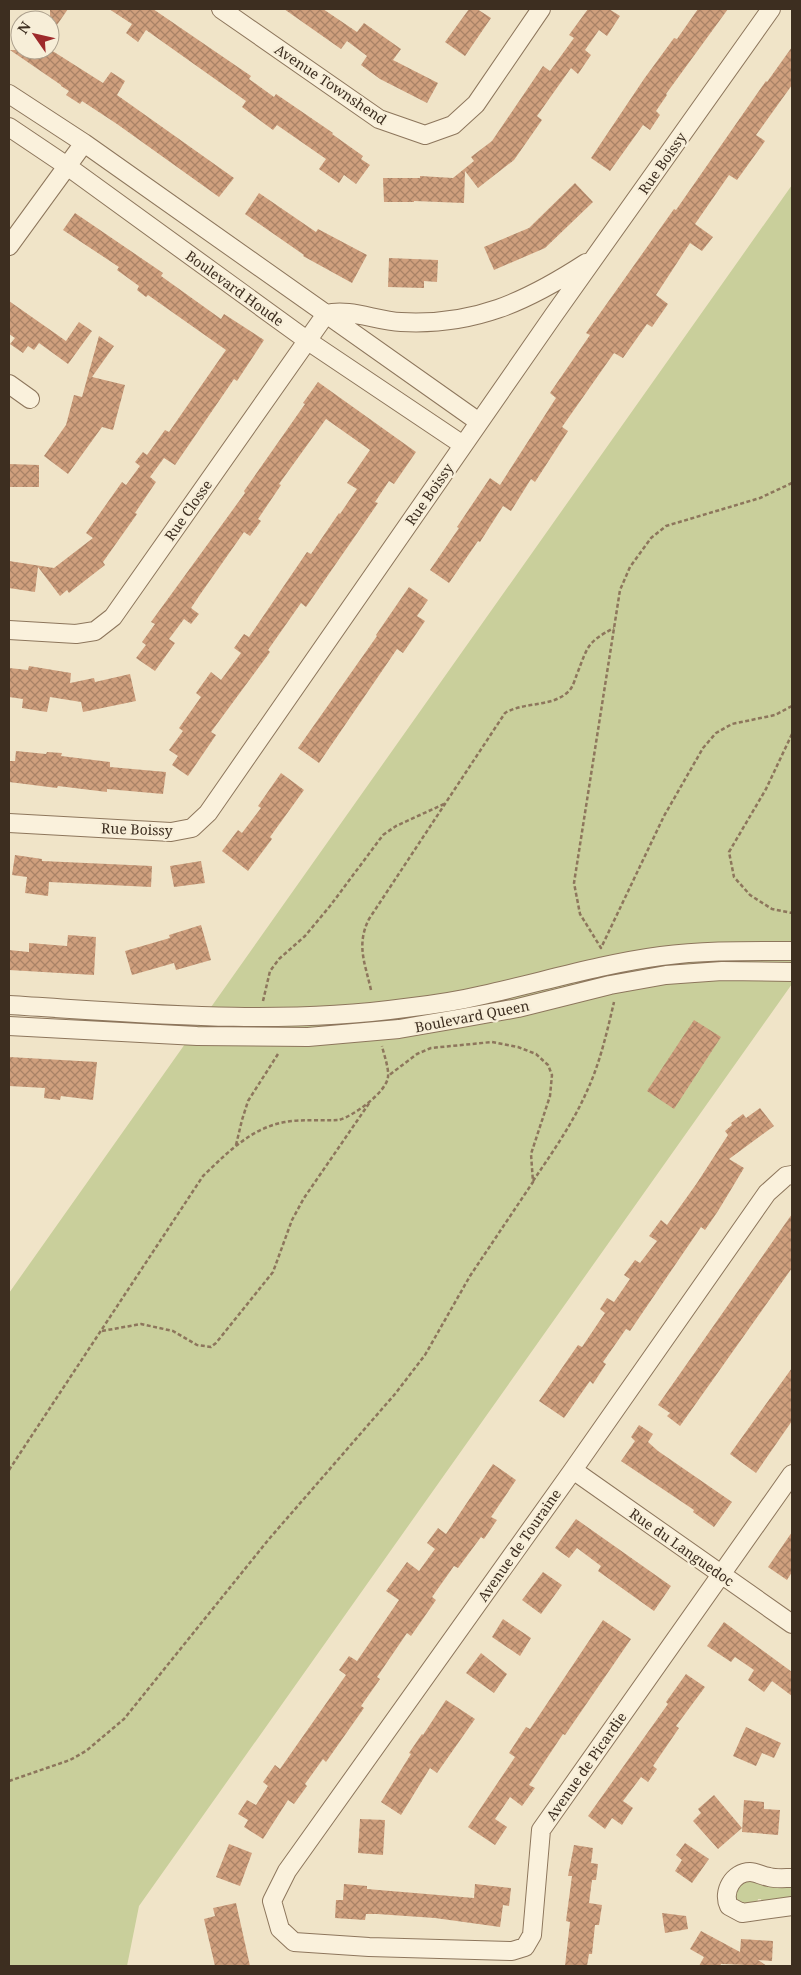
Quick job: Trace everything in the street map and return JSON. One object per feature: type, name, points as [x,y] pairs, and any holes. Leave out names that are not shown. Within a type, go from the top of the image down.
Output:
[{"type":"street","name":"Avenue Townshend","points":[[221,9],[379,119],[425,135],[453,125],[476,104],[541,9]]},
{"type":"street","name":"Rue Boissy","points":[[9,822],[170,832],[192,828],[208,813],[479,422],[771,9]]},
{"type":"street","points":[[9,94],[84,142],[479,422]]},
{"type":"street","name":"Boulevard Houde","points":[[9,127],[67,166],[308,341],[463,445]]},
{"type":"street","points":[[9,246],[84,142]]},
{"type":"street","points":[[326,314],[338,311],[399,322],[431,323],[473,317],[514,304],[553,284],[594,258]]},
{"type":"street","name":"Rue Closse","points":[[9,630],[76,634],[95,631],[113,617],[326,314]]},
{"type":"street","points":[[9,384],[30,399]]},
{"type":"street","name":"Boulevard Queen","points":[[9,1005],[148,1014],[266,1017],[366,1012],[481,996],[605,966],[661,956],[722,951],[792,951]]},
{"type":"street","name":"Boulevard Queen","points":[[9,1026],[198,1036],[308,1036],[399,1029],[518,1008],[610,985],[666,976],[730,971],[792,972]]},
{"type":"street","points":[[148,1014],[148,1034]]},
{"type":"street","name":"Avenue de Touraine","points":[[280,1930],[272,1901],[287,1871],[767,1193],[786,1176],[792,1175]]},
{"type":"street","name":"Rue du Languedoc","points":[[572,1470],[792,1624]]},
{"type":"street","name":"Avenue de Picardie","points":[[280,1930],[294,1942],[369,1947],[512,1951],[524,1947],[532,1935],[541,1830],[792,1474]]},
{"type":"street","points":[[792,1878],[770,1878],[752,1872],[743,1873],[730,1885],[726,1896],[729,1906],[742,1913],[792,1906]]},
{"type":"path","points":[[792,482],[760,498],[666,526],[651,538],[630,567],[620,590],[574,883],[580,914],[601,948],[664,816],[703,748],[716,733],[732,724],[775,715],[792,706]]},
{"type":"path","points":[[371,990],[362,948],[362,932],[505,713],[514,708],[556,700],[571,690],[587,648],[596,637],[614,628]]},
{"type":"path","points":[[792,734],[766,790],[729,852],[734,877],[750,895],[772,909],[792,913]]},
{"type":"path","points":[[262,1006],[270,971],[279,959],[305,936],[330,906],[383,834],[446,803]]},
{"type":"path","points":[[9,1780],[70,1760],[86,1750],[124,1719],[269,1539],[407,1379],[425,1355],[470,1276],[556,1146],[587,1092],[604,1045],[614,1002]]},
{"type":"path","points":[[388,1076],[418,1054],[431,1048],[492,1042],[518,1047],[536,1054],[548,1065],[552,1075],[550,1096],[531,1154],[532,1182]]},
{"type":"path","points":[[100,1331],[142,1324],[173,1332],[197,1346],[211,1348],[216,1344],[273,1272],[292,1220],[304,1198],[386,1083],[388,1076],[382,1044]]},
{"type":"path","points":[[236,1145],[248,1101],[280,1050]]},
{"type":"path","points":[[9,1470],[203,1176],[236,1145],[268,1127],[286,1122],[347,1118],[374,1098]]},
{"type":"green space","points":[[792,185],[792,984],[139,1906],[127,1966],[9,1966],[9,1293]]},
{"type":"green space","points":[[749,1880],[769,1887],[792,1887],[792,1898],[762,1902],[761,1899],[758,1899],[757,1903],[742,1905],[736,1903],[738,1888]]},
{"type":"building","points":[[68,9],[60,21],[60,10],[50,10]]},
{"type":"building","points":[[109,9],[153,9],[251,76],[249,79],[274,97],[276,94],[333,133],[363,156],[361,159],[370,165],[356,184],[344,175],[339,183],[319,169],[326,159],[277,125],[273,130],[242,107],[246,101],[146,30],[138,42],[126,33],[132,24]]},
{"type":"building","points":[[284,9],[323,9],[357,32],[364,23],[401,49],[393,60],[438,83],[427,103],[380,79],[361,65],[367,56],[347,41],[341,49]]},
{"type":"building","points":[[469,9],[477,9],[491,18],[465,56],[445,42]]},
{"type":"building","points":[[588,9],[609,9],[620,16],[607,36],[599,30],[585,50],[591,55],[578,74],[571,68],[537,116],[542,120],[514,160],[478,188],[465,171],[464,203],[384,202],[383,178],[420,178],[420,176],[453,178],[474,161],[471,157],[492,141],[543,66],[550,71],[574,38],[569,35]]},
{"type":"building","points":[[698,9],[728,9],[666,94],[656,111],[660,115],[650,130],[643,125],[610,171],[591,158],[644,79],[674,38],[677,39]]},
{"type":"building","points":[[792,47],[792,85],[756,135],[765,141],[737,180],[729,175],[695,224],[713,237],[702,251],[690,243],[656,295],[668,304],[652,327],[647,324],[623,358],[614,353],[562,427],[568,431],[535,482],[531,479],[511,511],[503,506],[480,542],[478,541],[449,583],[430,570],[459,528],[457,527],[490,478],[500,485],[556,398],[550,393],[590,335],[586,333]]},
{"type":"building","points":[[60,56],[103,83],[111,72],[125,81],[117,95],[234,178],[219,197],[117,124],[82,101],[80,104],[66,95],[69,91],[25,60],[60,60]]},
{"type":"building","points":[[575,183],[593,202],[545,248],[494,270],[484,247],[529,228]]},
{"type":"building","points":[[259,193],[316,232],[318,229],[367,255],[352,283],[303,256],[245,214]]},
{"type":"building","points":[[75,213],[163,273],[161,276],[221,319],[224,314],[264,340],[237,381],[234,379],[175,465],[164,458],[150,477],[156,482],[135,513],[137,514],[103,562],[105,565],[69,593],[67,590],[60,596],[38,567],[35,592],[9,588],[9,561],[54,568],[93,538],[86,533],[122,482],[126,485],[140,466],[135,462],[143,452],[147,455],[165,430],[169,432],[226,350],[148,295],[146,297],[137,290],[139,286],[117,270],[119,267],[63,230]]},
{"type":"building","points":[[389,258],[438,260],[437,282],[424,281],[424,288],[388,287]]},
{"type":"building","points":[[9,301],[66,341],[79,322],[92,331],[68,364],[39,343],[34,350],[28,346],[23,353],[10,344],[15,338],[9,334]]},
{"type":"building","points":[[99,336],[114,346],[92,377],[125,385],[113,430],[102,427],[68,474],[44,456],[66,425],[74,395],[82,397]]},
{"type":"building","points":[[318,382],[416,452],[394,484],[389,481],[375,502],[378,503],[306,607],[301,603],[268,650],[270,652],[211,732],[216,735],[188,776],[172,765],[178,756],[169,750],[183,731],[179,728],[201,697],[196,693],[211,672],[221,680],[241,653],[234,648],[244,634],[249,637],[307,552],[311,554],[357,489],[347,483],[370,450],[326,419],[279,484],[281,485],[258,519],[261,521],[250,536],[244,532],[191,608],[199,614],[191,624],[184,619],[169,639],[175,643],[155,671],[136,658],[146,645],[142,642],[155,624],[151,622],[245,493],[244,491],[305,404],[303,403]]},
{"type":"building","points":[[9,464],[39,465],[39,487],[9,487]]},
{"type":"building","points":[[409,587],[428,600],[417,616],[425,621],[403,653],[397,649],[319,763],[298,748]]},
{"type":"building","points":[[29,666],[71,673],[70,683],[94,678],[95,682],[130,674],[136,701],[83,712],[81,702],[50,697],[47,712],[22,708],[23,699],[9,697],[9,668],[28,670]]},
{"type":"building","points":[[16,751],[46,754],[47,752],[62,753],[61,756],[110,762],[110,767],[166,772],[163,794],[107,789],[107,792],[9,782],[9,761],[15,761]]},
{"type":"building","points":[[281,773],[304,790],[270,837],[272,839],[248,871],[222,851],[238,830],[242,833],[261,808],[258,806]]},
{"type":"building","points":[[15,855],[42,859],[42,861],[152,866],[151,887],[49,882],[48,896],[25,893],[27,877],[12,875]]},
{"type":"building","points":[[201,861],[205,883],[174,887],[170,866]]},
{"type":"building","points":[[201,925],[211,960],[176,970],[174,963],[132,975],[125,951],[170,938],[169,935]]},
{"type":"building","points":[[68,935],[96,937],[94,975],[9,970],[9,950],[29,952],[29,943],[67,946]]},
{"type":"building","points":[[694,1020],[721,1037],[674,1109],[647,1091]]},
{"type":"building","points":[[9,1057],[97,1062],[93,1100],[61,1096],[60,1100],[44,1098],[45,1088],[9,1086]]},
{"type":"building","points":[[760,1108],[774,1126],[729,1159],[744,1168],[705,1230],[701,1227],[630,1331],[626,1329],[603,1362],[606,1364],[593,1384],[590,1381],[564,1418],[539,1401],[578,1345],[582,1347],[605,1313],[600,1309],[607,1298],[614,1302],[630,1279],[624,1275],[635,1260],[640,1263],[657,1241],[649,1236],[661,1220],[667,1225],[728,1135],[725,1131],[732,1125],[731,1123],[743,1114],[746,1118]]},
{"type":"building","points":[[792,1214],[792,1268],[680,1426],[667,1416],[670,1413],[658,1405]]},
{"type":"building","points":[[792,1368],[792,1421],[756,1473],[730,1454]]},
{"type":"building","points":[[639,1425],[653,1434],[648,1442],[658,1451],[732,1502],[714,1527],[693,1512],[694,1510],[621,1461],[635,1441],[631,1437]]},
{"type":"building","points":[[493,1464],[516,1480],[491,1517],[497,1520],[484,1539],[481,1537],[458,1568],[454,1566],[432,1597],[436,1600],[411,1636],[407,1633],[377,1677],[380,1679],[361,1706],[364,1708],[326,1762],[323,1759],[305,1784],[307,1786],[294,1804],[288,1800],[263,1839],[244,1827],[248,1820],[238,1814],[247,1800],[256,1805],[268,1786],[263,1782],[275,1765],[280,1769],[346,1675],[339,1670],[349,1656],[357,1661],[399,1600],[386,1591],[407,1562],[419,1571],[435,1549],[427,1543],[438,1528],[446,1534]]},
{"type":"building","points":[[576,1519],[671,1586],[654,1611],[598,1571],[601,1566],[577,1548],[569,1558],[555,1548]]},
{"type":"building","points":[[792,1532],[792,1572],[787,1580],[768,1567]]},
{"type":"building","points":[[543,1572],[562,1585],[541,1614],[522,1600]]},
{"type":"building","points":[[503,1619],[531,1638],[520,1656],[492,1637]]},
{"type":"building","points":[[603,1620],[631,1639],[529,1785],[535,1788],[522,1806],[510,1797],[495,1819],[507,1827],[495,1845],[468,1827],[515,1757],[509,1753],[526,1727],[530,1729]]},
{"type":"building","points":[[724,1622],[792,1672],[792,1696],[772,1681],[764,1692],[748,1680],[754,1670],[735,1657],[731,1662],[707,1646]]},
{"type":"building","points":[[481,1653],[507,1674],[494,1693],[466,1673]]},
{"type":"building","points":[[686,1674],[705,1687],[676,1726],[679,1728],[653,1766],[657,1769],[648,1782],[641,1777],[623,1801],[633,1808],[622,1825],[612,1818],[605,1829],[588,1816],[668,1704],[666,1702]]},
{"type":"building","points":[[446,1700],[475,1719],[437,1773],[430,1768],[401,1815],[381,1802],[411,1754],[409,1753]]},
{"type":"building","points":[[746,1727],[781,1743],[774,1758],[762,1753],[756,1766],[733,1756]]},
{"type":"building","points":[[714,1795],[742,1828],[718,1849],[693,1821],[701,1813],[698,1809]]},
{"type":"building","points":[[744,1800],[764,1802],[764,1809],[780,1810],[778,1835],[742,1832]]},
{"type":"building","points":[[360,1819],[385,1820],[383,1855],[358,1853]]},
{"type":"building","points":[[685,1843],[709,1859],[692,1883],[675,1871],[682,1860],[676,1855]]},
{"type":"building","points":[[229,1844],[252,1853],[240,1886],[216,1877]]},
{"type":"building","points":[[574,1845],[593,1848],[591,1863],[598,1864],[596,1880],[592,1880],[589,1903],[602,1905],[599,1925],[595,1925],[592,1954],[589,1954],[587,1966],[565,1966],[570,1922],[566,1921],[572,1876],[568,1876]]},
{"type":"building","points":[[344,1884],[367,1886],[367,1889],[474,1898],[475,1884],[511,1888],[509,1906],[503,1905],[500,1927],[435,1918],[377,1914],[366,1914],[365,1920],[335,1918],[336,1900],[343,1900]]},
{"type":"building","points":[[236,1903],[250,1966],[215,1966],[204,1919],[215,1916],[213,1908]]},
{"type":"building","points":[[662,1913],[686,1916],[688,1929],[665,1933]]},
{"type":"building","points":[[701,1931],[740,1952],[741,1939],[773,1941],[772,1961],[758,1960],[767,1966],[721,1964],[720,1966],[699,1966],[704,1957],[690,1949]]}]
